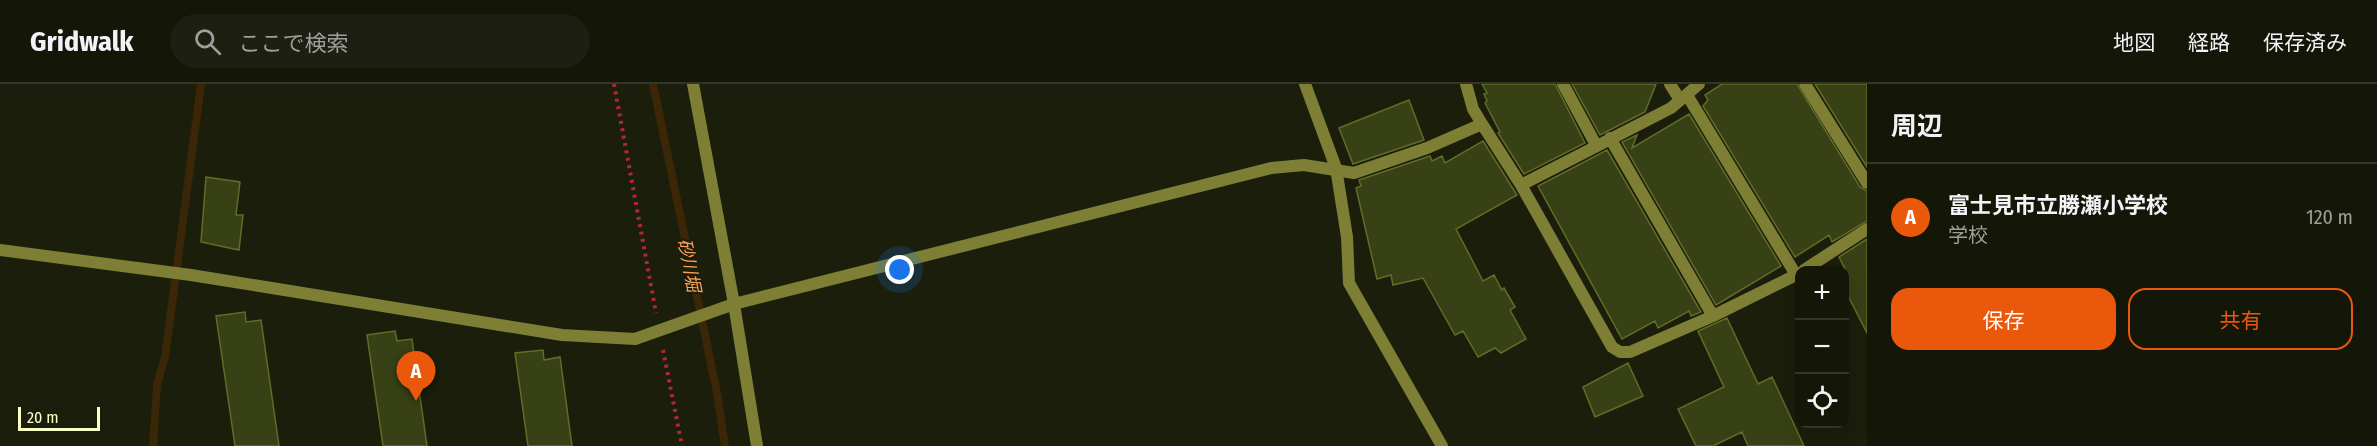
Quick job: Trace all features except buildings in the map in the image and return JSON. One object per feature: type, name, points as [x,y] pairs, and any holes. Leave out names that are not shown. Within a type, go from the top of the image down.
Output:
[{"type":"street","points":[[693,84],[734,304],[756,446]]},
{"type":"street","points":[[1305,84],[1336,168],[1347,237],[1349,283],[1442,446]]},
{"type":"street","points":[[1466,84],[1473,108],[1482,124],[1521,185],[1612,347],[1620,352],[1630,352],[1713,316],[1795,275]]},
{"type":"street","points":[[1563,84],[1596,145]]},
{"type":"street","points":[[1670,84],[1683,98],[1795,266]]},
{"type":"street","points":[[1521,185],[1671,108],[1699,84]]},
{"type":"street","points":[[1805,84],[1867,183]]},
{"type":"street","points":[[0,250],[191,275],[562,335],[635,339],[734,304],[1271,168],[1304,165],[1336,168],[1354,173],[1426,148],[1482,124]]},
{"type":"street","points":[[1610,138],[1713,316]]},
{"type":"street","points":[[1811,266],[1867,229]]},
{"type":"path","points":[[614,84],[682,446]]},
{"type":"waterway","points":[[153,446],[157,385],[165,357],[201,84]]},
{"type":"waterway","name":"砂川堀","points":[[653,84],[717,393],[725,446]]},
{"type":"place","name":"富士見市立勝瀬小学校","points":[[416,401]]}]
